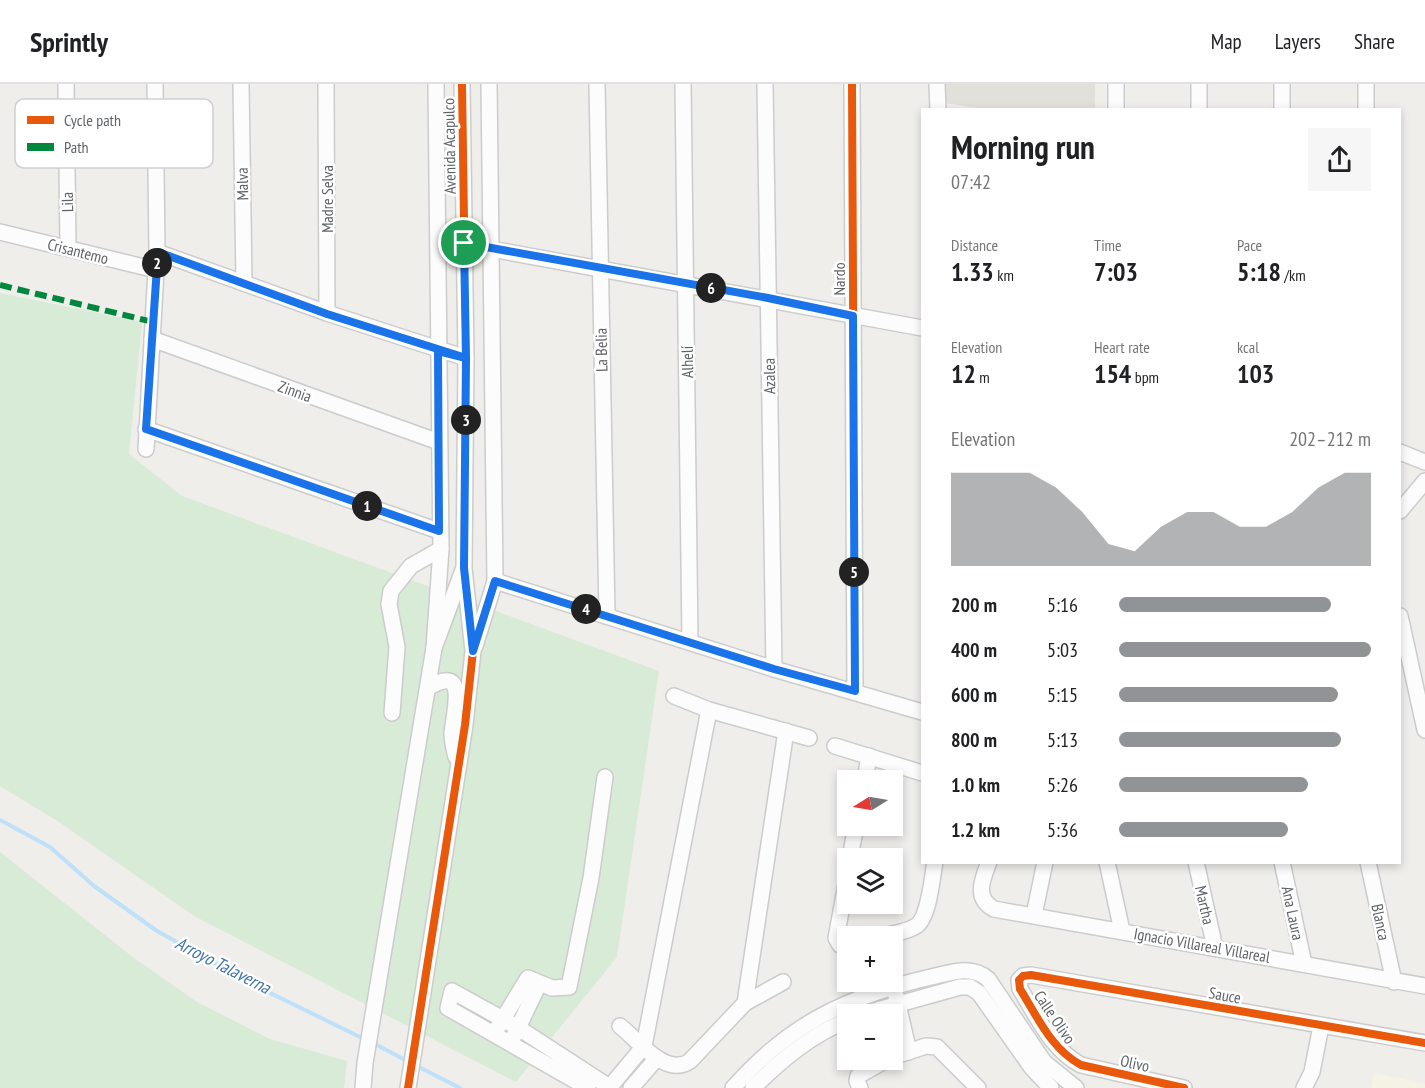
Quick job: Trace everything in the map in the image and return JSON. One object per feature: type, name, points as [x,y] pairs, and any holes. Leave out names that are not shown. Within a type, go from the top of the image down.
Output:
[{"type":"street","name":"Lila","points":[[66,84],[66,99]]},
{"type":"street","points":[[155,84],[155,99]]},
{"type":"street","name":"Malva","points":[[241,84],[244,283]]},
{"type":"street","name":"Madre Selva","points":[[326,84],[327,314]]},
{"type":"street","name":"Avenida Acapulco","points":[[434,648],[441,549],[439,531],[436,84]]},
{"type":"street","name":"Avenida Acapulco","points":[[462,84],[466,358],[464,568]]},
{"type":"street","points":[[408,1080],[459,766],[473,651],[495,581],[489,84]]},
{"type":"street","name":"La Belia","points":[[597,84],[607,615]]},
{"type":"street","name":"Alhelí","points":[[683,84],[690,641]]},
{"type":"street","name":"Azalea","points":[[765,84],[774,669]]},
{"type":"street","name":"Nardo","points":[[852,84],[855,691]]},
{"type":"street","points":[[937,84],[938,108]]},
{"type":"street","points":[[1116,84],[1116,108]]},
{"type":"street","points":[[1199,84],[1199,108]]},
{"type":"street","points":[[1282,84],[1282,108]]},
{"type":"street","points":[[1366,84],[1366,108]]},
{"type":"street","name":"Lila","points":[[67,168],[68,248]]},
{"type":"street","points":[[146,449],[158,252],[156,168]]},
{"type":"street","name":"Crisantemo","points":[[0,232],[156,270]]},
{"type":"street","points":[[464,243],[921,328]]},
{"type":"street","points":[[158,252],[327,314],[466,358]]},
{"type":"street","name":"Zinnia","points":[[152,339],[439,442]]},
{"type":"street","points":[[146,429],[439,531]]},
{"type":"street","points":[[1401,452],[1425,462]]},
{"type":"street","points":[[1401,510],[1425,481]]},
{"type":"street","points":[[392,713],[397,647],[389,604],[391,591],[411,566],[441,549]]},
{"type":"street","points":[[464,568],[473,651]]},
{"type":"street","points":[[363,1088],[364,1063],[434,648],[464,568]]},
{"type":"street","points":[[495,581],[774,669],[921,712]]},
{"type":"street","points":[[1401,621],[1425,729]]},
{"type":"street","points":[[428,687],[442,681],[449,681],[455,686],[458,696],[452,736],[459,766]]},
{"type":"street","points":[[674,696],[709,710],[809,738]]},
{"type":"street","points":[[588,1088],[512,1042],[448,1008],[452,991],[518,1028],[610,1088],[644,1046],[709,710]]},
{"type":"street","points":[[745,1003],[786,731]]},
{"type":"street","points":[[835,746],[921,773]]},
{"type":"street","points":[[867,770],[869,756]]},
{"type":"street","points":[[495,1034],[501,1019],[528,978],[552,988],[569,987],[591,878],[605,777]]},
{"type":"street","points":[[903,931],[920,923],[925,912],[935,864]]},
{"type":"street","name":"Ignacio Villareal Villareal","points":[[988,864],[981,885],[982,899],[993,909],[1425,986]]},
{"type":"street","points":[[1034,915],[1045,864]]},
{"type":"street","points":[[1107,864],[1122,931]]},
{"type":"street","name":"Martha","points":[[1196,864],[1215,948]]},
{"type":"street","name":"Ana Laura","points":[[1282,864],[1304,964]]},
{"type":"street","name":"Blanca","points":[[1368,864],[1394,982]]},
{"type":"street","points":[[903,982],[962,970],[982,974],[993,986],[1044,1062],[1076,1088]]},
{"type":"street","name":"Sauce","points":[[1021,978],[1031,975],[1425,1042]]},
{"type":"street","name":"Calle Olivo","points":[[1021,978],[1018,982],[1020,988],[1051,1038],[1067,1057],[1081,1065]]},
{"type":"street","points":[[620,1026],[668,1066],[684,1065],[745,1003],[783,982]]},
{"type":"street","points":[[512,1042],[539,984]]},
{"type":"street","points":[[898,1003],[960,987],[975,989],[1040,1078],[1050,1088]]},
{"type":"street","points":[[733,1088],[752,1068],[792,1034],[865,992]]},
{"type":"street","points":[[895,992],[909,1052]]},
{"type":"street","points":[[753,1088],[805,1043],[837,1026]]},
{"type":"street","points":[[1304,1088],[1312,1072],[1321,1026]]},
{"type":"street","points":[[903,1054],[926,1046],[937,1047],[978,1088]]},
{"type":"street","points":[[631,1088],[657,1058]]},
{"type":"street","name":"Olivo","points":[[1081,1065],[1184,1088]]},
{"type":"street","points":[[860,1088],[857,1081],[858,1076],[869,1070]]},
{"type":"shaded area","points":[[945,84],[1095,84],[1095,108],[978,108],[945,103]]},
{"type":"shaded area","points":[[1375,1073],[1425,1084],[1425,1088],[1371,1088]]},
{"type":"green space","points":[[0,293],[142,322],[129,454],[182,496],[659,671],[617,957],[516,1082],[194,916],[59,822],[0,786]]},
{"type":"green space","points":[[0,852],[134,958],[197,1002],[270,1039],[347,1061],[344,1088],[0,1088]]},
{"type":"waterway","name":"Arroyo Talaverna","points":[[0,820],[50,847],[94,886],[157,931],[256,986],[366,1040]]},
{"type":"waterway","name":"Arroyo Talaverna","points":[[373,1043],[409,1062]]},
{"type":"waterway","name":"Arroyo Talaverna","points":[[415,1065],[460,1088]]},
{"type":"marked path","points":[[0,285],[153,322]]},
{"type":"cycle path","points":[[408,1088],[465,725],[473,651],[464,568],[466,358],[462,84]]},
{"type":"cycle path","points":[[852,84],[855,691]]},
{"type":"cycle path","points":[[1184,1088],[1081,1065],[1070,1058],[1046,1031],[1020,989],[1019,980],[1023,976],[1031,975],[1425,1043]]},
{"type":"route","points":[[464,243],[466,358],[438,351],[439,531],[146,429],[158,252],[327,314],[466,358],[464,568],[473,651],[495,581],[774,669],[855,691],[853,316],[768,298],[464,243]]}]
